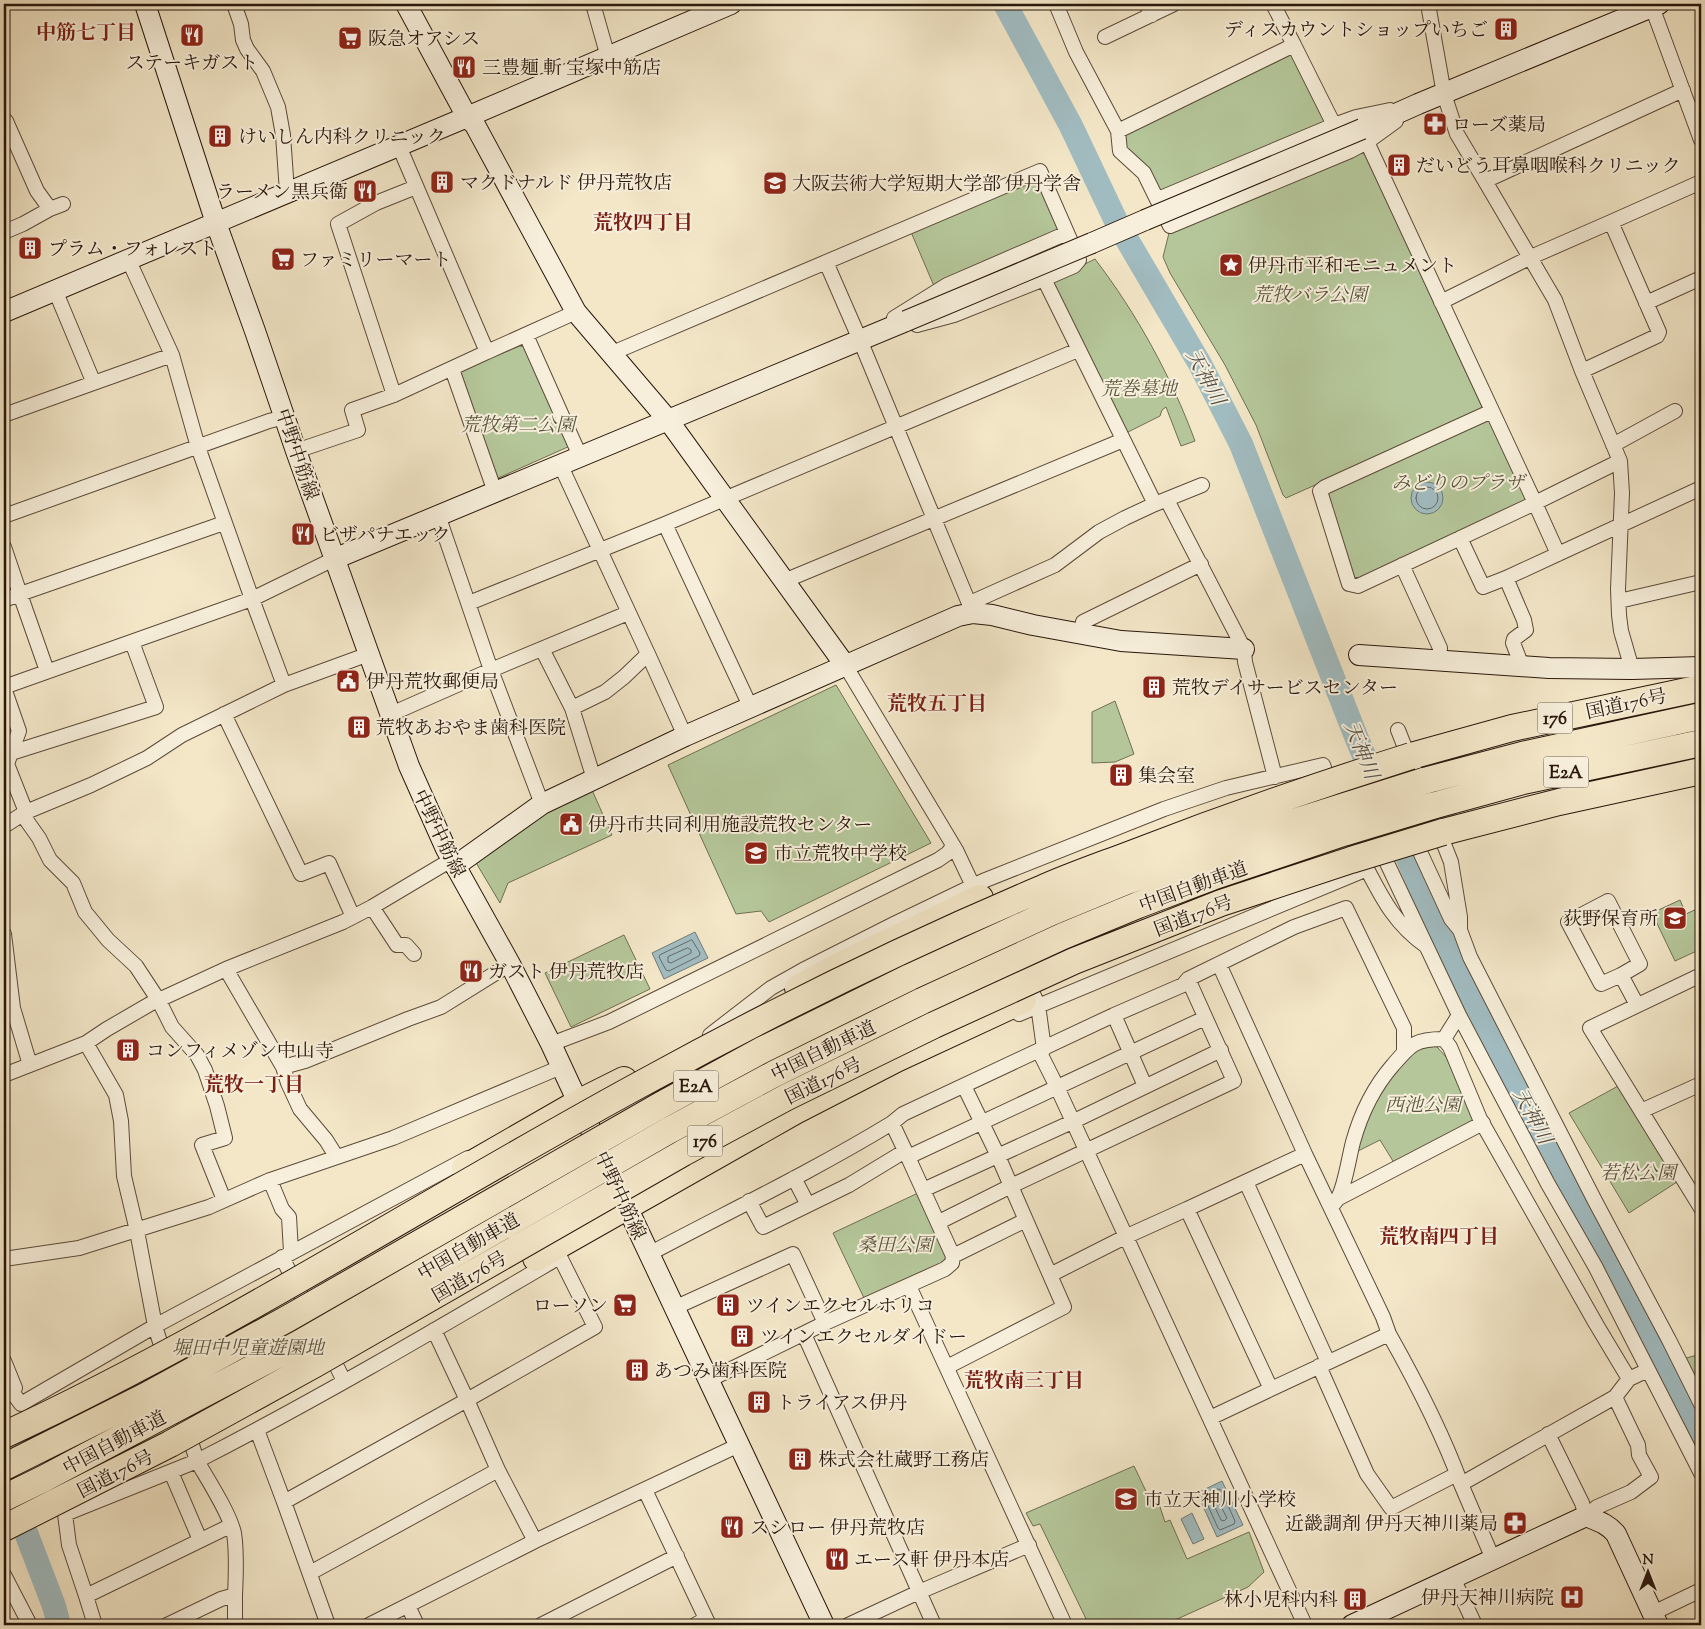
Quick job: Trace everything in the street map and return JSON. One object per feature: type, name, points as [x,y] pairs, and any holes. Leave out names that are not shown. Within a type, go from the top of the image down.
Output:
[{"type":"highway","name":"国道176号","points":[[4,1435],[32,1424],[273,1295],[651,1078],[756,1023],[900,952],[1042,888],[1191,831],[1341,778],[1411,756],[1512,728],[1701,688]]},
{"type":"highway","name":"中国自動車道","points":[[4,1467],[144,1397],[287,1319],[670,1100],[762,1050],[910,977],[1052,912],[1127,881],[1282,826],[1424,781],[1522,755],[1701,716]]},
{"type":"highway","name":"中国自動車道","points":[[4,1498],[300,1343],[677,1126],[774,1074],[922,1001],[1063,936],[1212,877],[1432,806],[1524,782],[1701,743]]},
{"type":"highway","name":"国道176号","points":[[4,1528],[58,1510],[170,1444],[298,1374],[683,1153],[787,1097],[934,1025],[1074,961],[1221,903],[1359,864],[1443,832],[1559,802],[1701,771]]},
{"type":"highway","points":[[32,1424],[135,1356],[578,1103],[841,965],[978,888],[1198,811],[1341,778]]},
{"type":"highway","points":[[58,1510],[236,1427],[555,1251],[626,1207],[796,1111],[896,1059],[1030,1003],[1080,974],[1359,864]]},
{"type":"street","name":"中野中筋線","points":[[145,4],[216,224],[255,330],[334,559],[419,791],[453,863],[510,964],[551,1044],[824,1625]]},
{"type":"street","points":[[234,4],[241,24],[245,45],[266,76],[278,107],[283,135],[287,192]]},
{"type":"street","points":[[406,4],[467,117],[475,125],[576,312],[668,420],[723,499],[845,665],[978,888],[1030,1003],[1041,1050],[1072,1122],[1305,1625]]},
{"type":"street","points":[[593,4],[608,57]]},
{"type":"street","points":[[4,312],[129,261],[731,4]]},
{"type":"street","points":[[1056,4],[1076,52],[1118,131],[1120,151],[1144,172],[1170,226],[1350,151],[1365,136]]},
{"type":"street","points":[[1105,37],[1149,9],[1174,4]]},
{"type":"street","points":[[1273,4],[1334,125]]},
{"type":"street","points":[[1428,4],[1444,94],[1457,134],[1555,300],[1620,461],[1622,484],[1619,601],[1622,631],[1632,669]]},
{"type":"street","points":[[1158,199],[1334,125],[1356,117],[1418,104],[1444,94],[1654,5],[1701,140]]},
{"type":"street","points":[[1118,131],[1294,45]]},
{"type":"street","points":[[1485,181],[1683,90]]},
{"type":"street","points":[[224,1200],[202,1145],[225,1138],[205,1070],[197,1055],[172,1027],[159,1000],[136,966],[108,940],[85,912],[73,882],[50,860],[24,813],[7,764],[19,731],[4,687],[252,599],[334,559],[560,464],[1137,224],[1365,136],[1418,104]]},
{"type":"street","points":[[7,129],[26,155],[37,192],[57,206],[23,224],[9,226]]},
{"type":"street","points":[[1365,136],[1558,554]]},
{"type":"street","points":[[399,146],[487,352]]},
{"type":"street","points":[[610,354],[1040,171],[1079,260],[1074,266],[954,315],[860,340]]},
{"type":"street","points":[[1441,302],[1531,257],[1701,182]]},
{"type":"street","points":[[394,395],[338,224],[376,203],[416,187]]},
{"type":"street","points":[[1582,370],[1657,336],[1658,332],[1611,222]]},
{"type":"street","points":[[860,340],[947,284],[1068,233]]},
{"type":"street","points":[[129,261],[172,355],[198,447],[284,684]]},
{"type":"street","points":[[826,262],[971,608],[992,615],[1121,641],[1244,649]]},
{"type":"street","points":[[1646,303],[1701,278]]},
{"type":"street","points":[[1044,279],[1123,439],[1201,564],[1244,649],[1245,662],[1275,776]]},
{"type":"street","points":[[56,290],[93,382]]},
{"type":"street","points":[[296,451],[358,430],[352,410],[394,395],[576,312]]},
{"type":"street","points":[[526,335],[580,456]]},
{"type":"street","points":[[469,603],[665,524],[1078,350]]},
{"type":"street","points":[[4,414],[172,355]]},
{"type":"street","points":[[452,369],[495,492]]},
{"type":"street","points":[[1492,411],[1324,487],[1320,491],[1349,584],[1358,586],[1620,461]]},
{"type":"street","points":[[1613,445],[1675,411]]},
{"type":"street","points":[[4,516],[285,417]]},
{"type":"street","points":[[784,581],[1123,439]]},
{"type":"street","points":[[560,464],[685,736]]},
{"type":"street","points":[[4,1075],[86,1043],[150,1004],[226,969],[353,917],[453,863],[542,804],[685,736],[958,616],[1055,565],[1099,532],[1124,518],[1202,485]]},
{"type":"street","points":[[1460,538],[1483,586],[1506,578],[1701,488]]},
{"type":"street","points":[[438,515],[491,670],[542,804]]},
{"type":"street","points":[[4,600],[224,523]]},
{"type":"street","points":[[665,524],[751,708]]},
{"type":"street","points":[[4,547],[48,672]]},
{"type":"street","points":[[1080,634],[1082,622],[1201,564]]},
{"type":"street","points":[[1402,566],[1440,648],[1439,660]]},
{"type":"street","points":[[1506,578],[1524,620],[1526,630],[1514,638],[1513,643],[1522,666]]},
{"type":"street","points":[[1619,601],[1701,582]]},
{"type":"street","points":[[391,714],[628,613]]},
{"type":"street","points":[[11,753],[156,707],[132,642]]},
{"type":"street","points":[[542,649],[572,708],[594,779]]},
{"type":"street","points":[[4,826],[24,813],[91,785],[147,758],[182,736],[284,684],[369,654]]},
{"type":"street","points":[[572,708],[605,692],[648,654]]},
{"type":"street","points":[[1359,655],[1549,668],[1632,669],[1701,667]]},
{"type":"street","points":[[224,714],[301,874],[329,863],[353,917]]},
{"type":"street","points":[[1398,730],[1451,862],[1460,917],[1460,930]]},
{"type":"street","points":[[978,888],[1164,809],[1226,788],[1323,765],[1359,864],[1388,908],[1413,937],[1428,948]]},
{"type":"street","points":[[551,1044],[609,1022],[938,860],[954,846]]},
{"type":"street","points":[[1421,854],[1452,919],[1460,930],[1470,957],[1532,1079],[1701,1404]]},
{"type":"street","points":[[1387,863],[1459,1015],[1548,1184],[1595,1266],[1701,1472]]},
{"type":"street","points":[[1608,902],[1640,964],[1621,975],[1601,984],[1568,922],[1608,902]]},
{"type":"street","points":[[372,907],[397,945],[406,945],[414,954]]},
{"type":"street","points":[[649,1254],[837,1156],[892,1124],[903,1114],[1114,1015],[1183,985],[1188,979],[1294,927],[1346,908],[1404,1028],[1404,1052]]},
{"type":"street","points":[[4,934],[13,1008],[30,1065]]},
{"type":"street","points":[[283,1067],[305,1061],[442,1007],[510,964]]},
{"type":"street","points":[[1219,964],[1305,1154],[1335,1202],[1389,1334],[1409,1369],[1493,1559]]},
{"type":"street","points":[[226,969],[283,1067],[300,1109],[326,1140],[336,1156]]},
{"type":"street","points":[[1621,975],[1637,1006]]},
{"type":"street","points":[[1701,975],[1590,1028],[1701,1208]]},
{"type":"street","points":[[939,1222],[1234,1081],[1188,979]]},
{"type":"street","points":[[1114,1015],[1145,1086]]},
{"type":"street","points":[[1444,1039],[1459,1015]]},
{"type":"street","points":[[749,1201],[763,1227],[849,1185],[906,1154],[982,1122],[1205,1018]]},
{"type":"street","points":[[1335,1202],[1364,1109],[1381,1078],[1404,1052],[1422,1039],[1444,1039]]},
{"type":"street","points":[[1444,1039],[1450,1047],[1482,1123],[1596,1324],[1630,1379]]},
{"type":"street","points":[[86,1043],[116,1095],[121,1121],[124,1176],[137,1231],[155,1326],[197,1460],[234,1532],[236,1575],[235,1625]]},
{"type":"street","points":[[923,1190],[1072,1122],[1221,1050]]},
{"type":"street","points":[[4,1259],[79,1248],[209,1207],[270,1180],[392,1138],[561,1067]]},
{"type":"street","points":[[1641,1111],[1701,1084]]},
{"type":"street","points":[[947,1367],[1064,1308],[998,1156],[964,1086]]},
{"type":"street","points":[[1335,1202],[1482,1123]]},
{"type":"street","points":[[709,1380],[826,1323],[945,1269],[952,1263],[954,1256],[892,1124]]},
{"type":"street","points":[[32,1424],[155,1326],[468,1158],[476,1154],[494,1151]]},
{"type":"street","points":[[1050,1275],[1125,1237],[1305,1154]]},
{"type":"street","points":[[794,1178],[808,1205]]},
{"type":"street","points":[[270,1180],[282,1209],[289,1217],[287,1254],[344,1381]]},
{"type":"street","points":[[1246,1182],[1324,1364],[1368,1474],[1391,1508],[1459,1479],[1548,1434],[1615,1397],[1630,1379],[1648,1370]]},
{"type":"street","points":[[1187,1209],[1271,1389]]},
{"type":"street","points":[[954,1256],[1026,1220]]},
{"type":"street","points":[[58,1510],[171,1472],[257,1430],[434,1330],[555,1251],[595,1328],[284,1502]]},
{"type":"street","points":[[674,1308],[793,1254],[826,1323]]},
{"type":"street","points":[[909,1286],[1065,1625]]},
{"type":"street","points":[[434,1330],[468,1400],[498,1470],[534,1541]]},
{"type":"street","points":[[804,1334],[934,1625]]},
{"type":"street","points":[[1210,1418],[1389,1334]]},
{"type":"street","points":[[4,1361],[32,1424],[95,1625]]},
{"type":"street","points":[[4,1381],[32,1424]]},
{"type":"street","points":[[1352,1625],[1586,1516],[1597,1507],[1631,1492],[1651,1477],[1639,1455],[1638,1445],[1615,1397]]},
{"type":"street","points":[[257,1430],[328,1625]]},
{"type":"street","points":[[1548,1434],[1582,1503],[1586,1516]]},
{"type":"street","points":[[369,1625],[534,1541],[739,1445]]},
{"type":"street","points":[[310,1573],[498,1470]]},
{"type":"street","points":[[171,1472],[200,1540]]},
{"type":"street","points":[[645,1490],[677,1556],[704,1623]]},
{"type":"street","points":[[1586,1516],[1605,1523],[1616,1534],[1655,1619],[1701,1590]]},
{"type":"street","points":[[86,1596],[230,1526]]},
{"type":"street","points":[[848,1625],[919,1592],[1029,1546]]},
{"type":"street","points":[[541,1625],[677,1556]]},
{"type":"street","points":[[4,1575],[30,1625]]},
{"type":"street","points":[[1453,1578],[1475,1625]]},
{"type":"street","points":[[167,1625],[221,1599],[235,1595]]},
{"type":"street","points":[[408,1606],[418,1625]]},
{"type":"green space","points":[[1287,53],[1292,54],[1325,119],[1324,125],[1165,192],[1156,191],[1122,149],[1122,135]]},
{"type":"green space","name":"荒牧バラ公園","points":[[1360,153],[1365,154],[1482,407],[1479,412],[1286,498],[1283,495],[1256,425],[1225,365],[1170,273],[1163,257],[1169,233]]},
{"type":"green space","points":[[1037,179],[1060,233],[934,286],[911,232]]},
{"type":"green space","name":"荒巻墓地","points":[[1095,259],[1125,302],[1152,346],[1186,417],[1195,441],[1181,446],[1166,407],[1162,410],[1160,416],[1126,433],[1052,284],[1053,280]]},
{"type":"green space","name":"荒牧第二公園","points":[[520,346],[526,347],[570,446],[496,479],[458,375],[461,370]]},
{"type":"green space","name":"みどりのプラザ","points":[[1490,418],[1526,496],[1524,503],[1359,579],[1352,576],[1326,495],[1328,490]]},
{"type":"green space","points":[[836,685],[931,843],[769,922],[761,911],[736,914],[668,765]]},
{"type":"green space","points":[[1115,701],[1134,754],[1115,762],[1092,763],[1092,712]]},
{"type":"green space","points":[[592,790],[612,835],[508,883],[500,903],[475,861],[542,811]]},
{"type":"green space","points":[[1680,900],[1686,914],[1701,907],[1701,938],[1697,940],[1701,949],[1675,961],[1652,913]]},
{"type":"green space","points":[[624,935],[650,989],[571,1027],[545,973]]},
{"type":"green space","name":"西池公園","points":[[1429,1044],[1437,1047],[1448,1059],[1478,1123],[1396,1166],[1380,1140],[1358,1151],[1368,1110],[1376,1094],[1420,1046]]},
{"type":"green space","name":"若松公園","points":[[1618,1086],[1677,1182],[1629,1213],[1569,1113]]},
{"type":"green space","name":"桑田公園","points":[[918,1193],[946,1256],[944,1263],[865,1300],[833,1233]]},
{"type":"green space","points":[[1701,1354],[1701,1406],[1679,1360]]},
{"type":"green space","points":[[1134,1466],[1153,1506],[1159,1504],[1165,1522],[1170,1520],[1187,1559],[1249,1532],[1264,1572],[1248,1587],[1164,1625],[1089,1625],[1040,1524],[1033,1526],[1026,1513]]},
{"type":"water","points":[[1427,482],[1439,486],[1443,498],[1439,510],[1427,514],[1415,510],[1411,498],[1415,486]]},
{"type":"water","points":[[695,932],[708,958],[664,979],[652,953]]},
{"type":"water","points":[[1222,1481],[1243,1525],[1217,1537],[1197,1493]]},
{"type":"water","points":[[1192,1513],[1204,1539],[1193,1544],[1181,1519]]},
{"type":"waterway","name":"天神川","points":[[1005,4],[1071,126],[1116,221],[1200,364],[1241,444],[1357,739],[1451,960],[1701,1439]]},
{"type":"waterway","points":[[4,1475],[54,1606],[59,1625]]},
{"type":"place","name":"ディスカウントショップいちご","points":[[1506,29]]},
{"type":"place","name":"ステーキガスト","points":[[192,35]]},
{"type":"place","name":"阪急オアシス","points":[[350,38]]},
{"type":"place","name":"三豊麺 斬 宝塚中筋店","points":[[464,67]]},
{"type":"place","name":"ローズ薬局","points":[[1435,124]]},
{"type":"place","name":"けいしん内科クリニック","points":[[220,136]]},
{"type":"place","name":"だいどう耳鼻咽喉科クリニック","points":[[1399,165]]},
{"type":"place","name":"マクドナルド 伊丹荒牧店","points":[[442,182]]},
{"type":"place","name":"大阪芸術大学短期大学部 伊丹学舎","points":[[775,183]]},
{"type":"place","name":"ラーメン黒兵衛","points":[[365,191]]},
{"type":"place","name":"プラム・フォレスト","points":[[30,248]]},
{"type":"place","name":"ファミリーマート","points":[[283,259]]},
{"type":"place","name":"伊丹市平和モニュメント","points":[[1231,265]]},
{"type":"place","name":"ビザパナエック","points":[[303,534]]},
{"type":"place","name":"伊丹荒牧郵便局","points":[[348,681]]},
{"type":"place","name":"荒牧デイサービスセンター","points":[[1154,687]]},
{"type":"place","name":"荒牧あおやま歯科医院","points":[[359,727]]},
{"type":"place","name":"集会室","points":[[1121,775]]},
{"type":"place","name":"伊丹市共同利用施設荒牧センター","points":[[571,824]]},
{"type":"place","name":"市立荒牧中学校","points":[[756,853]]},
{"type":"place","name":"荻野保育所","points":[[1675,918]]},
{"type":"place","name":"ガスト 伊丹荒牧店","points":[[471,971]]},
{"type":"place","name":"コンフィメゾン中山寺","points":[[128,1050]]},
{"type":"place","name":"ローソン","points":[[625,1305]]},
{"type":"place","name":"ツインエクセルホリコ","points":[[728,1305]]},
{"type":"place","name":"ツインエクセルダイドー","points":[[742,1336]]},
{"type":"place","name":"あつみ歯科医院","points":[[637,1370]]},
{"type":"place","name":"トライアス伊丹","points":[[759,1402]]},
{"type":"place","name":"株式会社蔵野工務店","points":[[800,1459]]},
{"type":"place","name":"市立天神川小学校","points":[[1126,1499]]},
{"type":"place","name":"近畿調剤 伊丹天神川薬局","points":[[1515,1523]]},
{"type":"place","name":"スシロー 伊丹荒牧店","points":[[732,1527]]},
{"type":"place","name":"エース軒 伊丹本店","points":[[837,1559]]},
{"type":"place","name":"伊丹天神川病院","points":[[1572,1597]]},
{"type":"place","name":"林小児科内科","points":[[1355,1599]]},
{"type":"district","name":"中筋七丁目","points":[[86,32]]},
{"type":"district","name":"荒牧四丁目","points":[[643,222]]},
{"type":"district","name":"荒牧五丁目","points":[[937,703]]},
{"type":"district","name":"荒牧一丁目","points":[[254,1084]]},
{"type":"district","name":"荒牧南四丁目","points":[[1439,1236]]},
{"type":"district","name":"荒牧南三丁目","points":[[1024,1380]]},
{"type":"park label","name":"堀田中児童遊園地","points":[[248,1347]]}]
